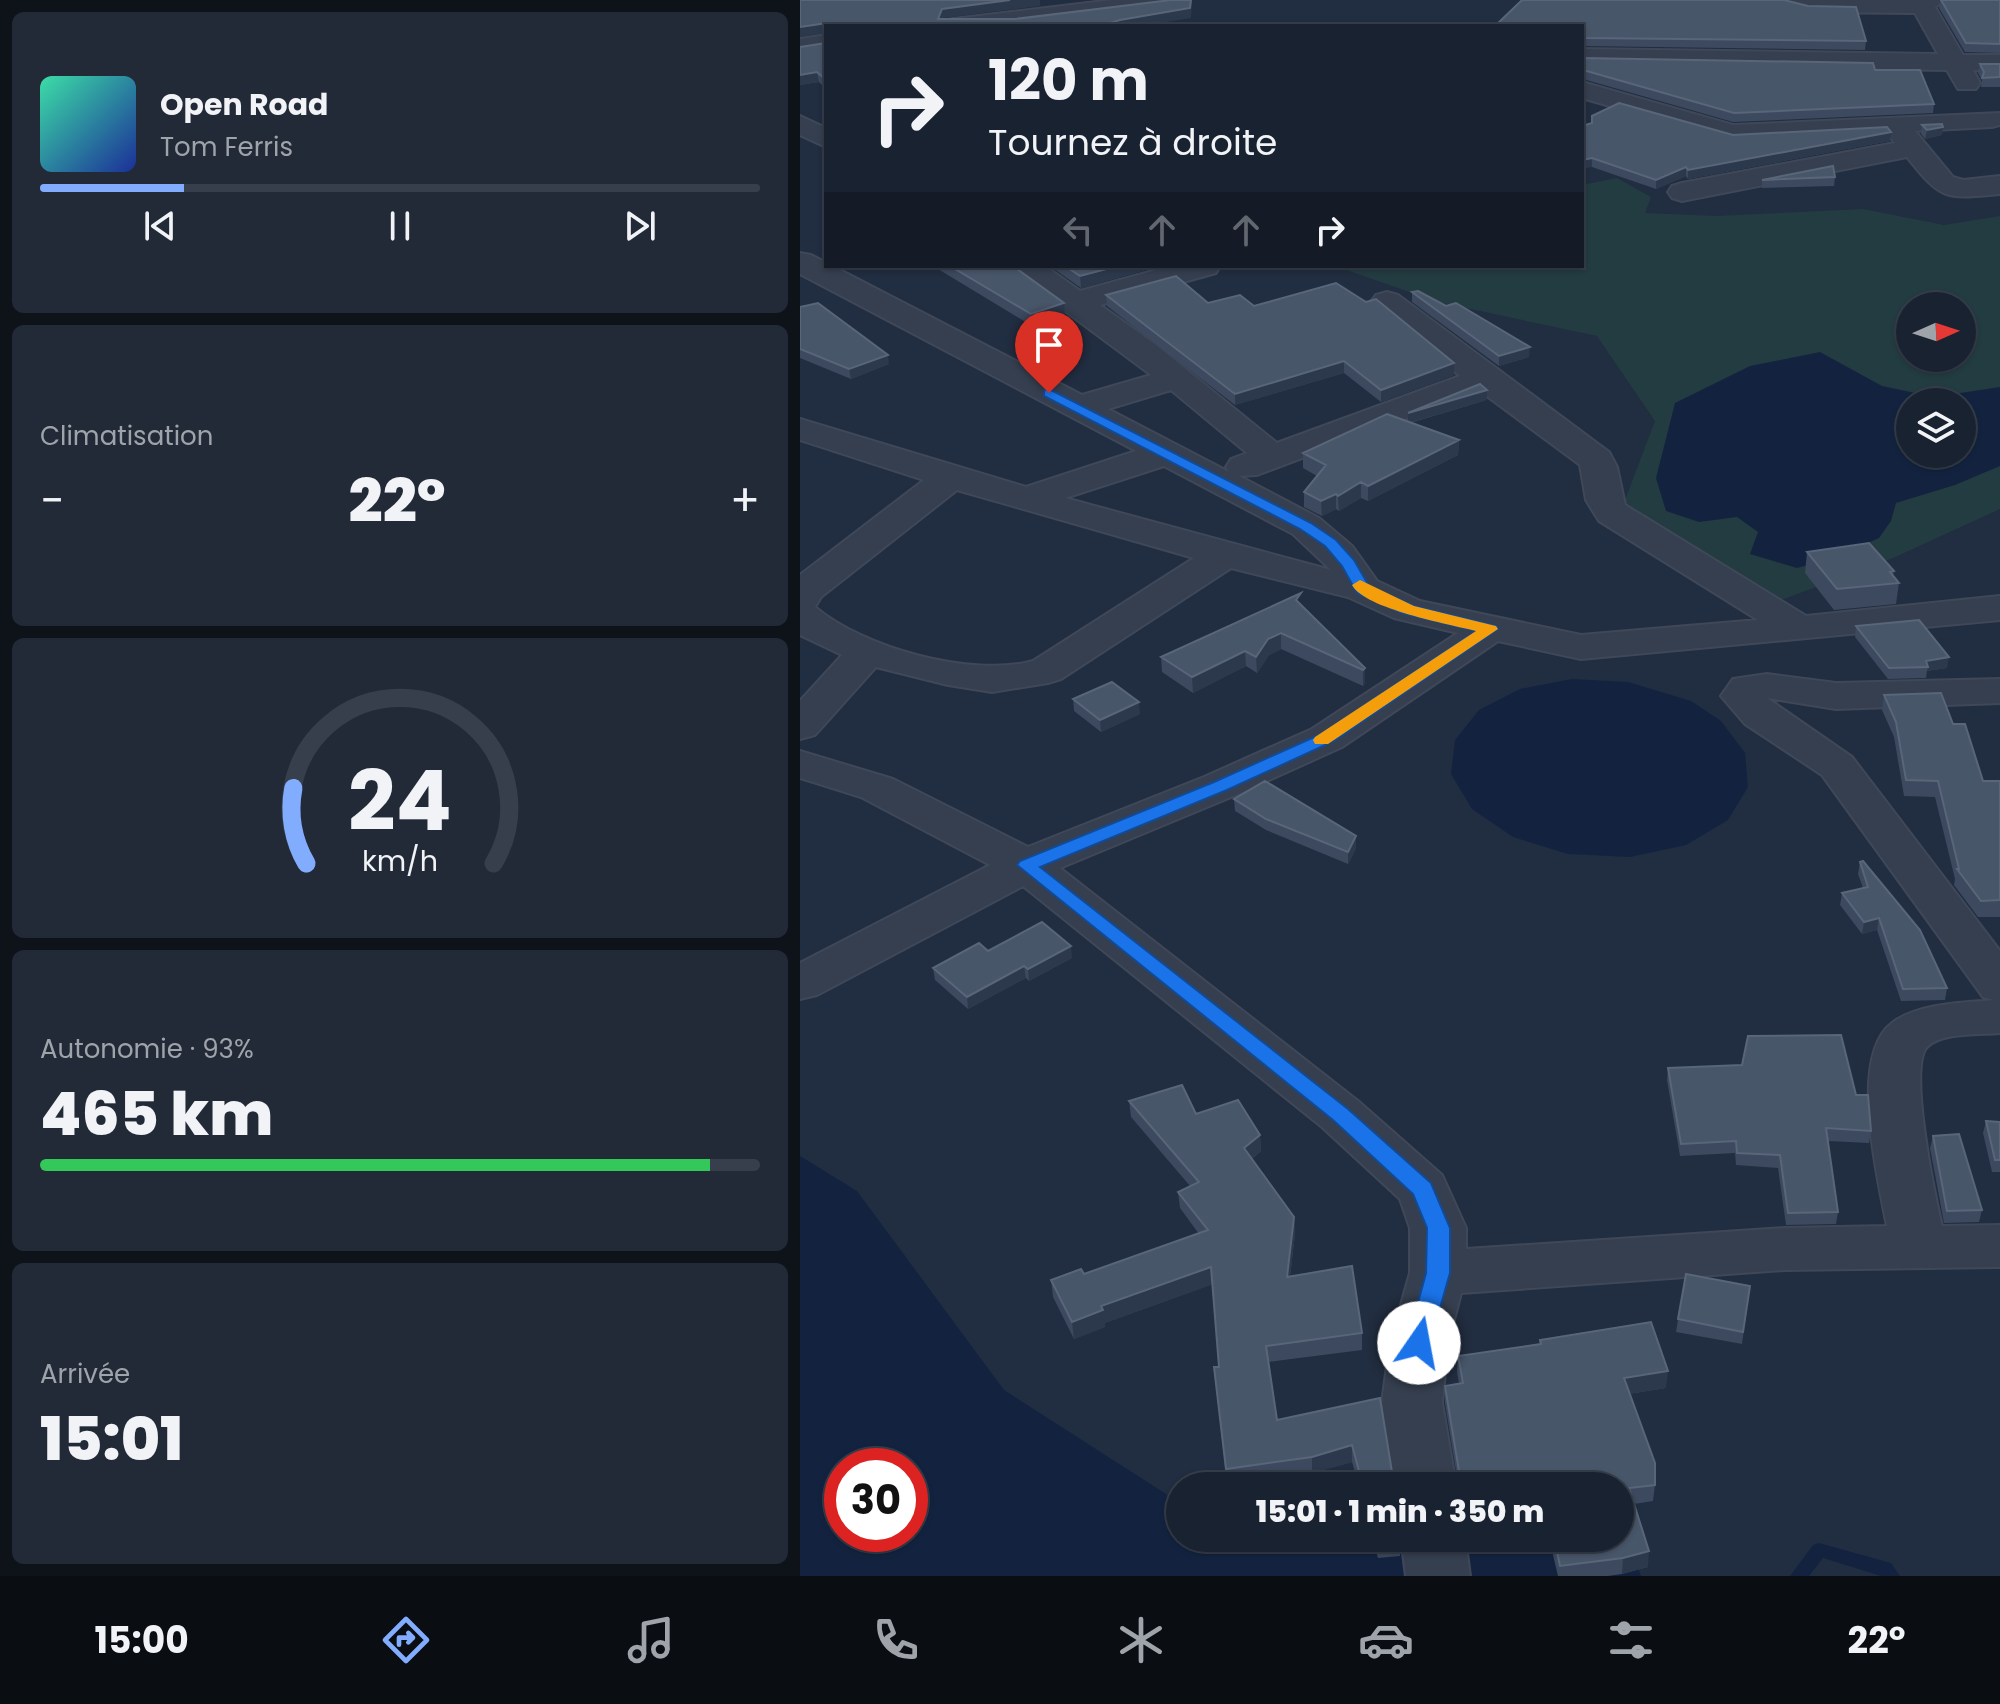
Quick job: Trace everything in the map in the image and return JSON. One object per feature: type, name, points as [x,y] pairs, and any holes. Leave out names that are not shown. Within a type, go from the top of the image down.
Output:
[{"type":"street","points":[[970,24],[1175,0]]},
{"type":"street","points":[[1790,0],[1808,5],[1928,3],[1953,62],[1996,124]]},
{"type":"street","points":[[800,47],[824,43]]},
{"type":"street","points":[[1584,57],[2000,63]]},
{"type":"street","points":[[1584,91],[1732,133],[1893,123],[1996,124]]},
{"type":"street","points":[[1893,123],[1938,180],[1950,187],[2000,185]]},
{"type":"street","points":[[1682,192],[1912,148]]},
{"type":"street","points":[[800,262],[1306,526],[1330,543],[1349,564],[1362,589]]},
{"type":"street","points":[[1028,268],[1176,378],[1271,455]]},
{"type":"street","points":[[1077,302],[1198,268]]},
{"type":"street","points":[[1387,302],[1455,354],[1482,379],[1596,460],[1602,478],[1602,498],[1612,513],[1798,628]]},
{"type":"street","points":[[1076,408],[1176,378]]},
{"type":"street","points":[[1216,479],[1271,455],[1482,379]]},
{"type":"street","points":[[811,440],[1032,497],[1225,555],[1362,589],[1408,610],[1581,647],[2000,608]]},
{"type":"street","points":[[1032,497],[1164,454]]},
{"type":"street","points":[[951,477],[801,599],[807,623],[868,652],[964,676],[994,680],[1019,678],[1047,670],[1225,555]]},
{"type":"street","points":[[800,983],[1026,865],[1220,786],[1327,738],[1490,629]]},
{"type":"street","points":[[800,726],[868,652]]},
{"type":"street","points":[[2000,691],[1836,696],[1767,686],[1748,688],[1742,696],[1751,709],[1815,747],[1837,766],[2000,985]]},
{"type":"street","points":[[800,764],[877,788],[1026,865],[1340,1114],[1423,1189],[1438,1228],[1438,1273],[1419,1343],[1412,1403],[1423,1472]]},
{"type":"street","points":[[1918,1247],[1894,1099],[1895,1060],[1905,1039],[1921,1028],[2000,1016]]},
{"type":"street","points":[[1438,1273],[1785,1249],[2000,1246]]},
{"type":"street","points":[[1435,1552],[1438,1576]]},
{"type":"green space","points":[[1617,178],[1651,197],[1645,213],[1717,216],[1863,209],[1944,225],[2000,216],[2000,509],[1893,558],[1768,605],[1619,516],[1655,421],[1597,336],[1438,302],[1341,268],[1584,268],[1584,185]]},
{"type":"water","points":[[1820,352],[1882,386],[1896,389],[1896,468],[1976,468],[1976,391],[2000,387],[2000,466],[1955,485],[1896,503],[1891,521],[1879,538],[1837,557],[1797,568],[1750,554],[1758,532],[1737,517],[1699,522],[1666,511],[1656,478],[1675,403],[1750,366]]},
{"type":"water","points":[[1572,679],[1628,682],[1691,701],[1721,721],[1745,753],[1748,787],[1728,820],[1686,845],[1630,857],[1568,854],[1513,837],[1472,809],[1451,774],[1455,740],[1479,710],[1520,689]]},
{"type":"water","points":[[800,1156],[857,1191],[1004,1390],[1166,1494],[1166,1552],[1633,1552],[1641,1576],[800,1576]]},
{"type":"building","points":[[800,0],[1010,0],[942,9],[938,19],[1015,19],[1191,0],[1190,8],[1106,24],[827,23],[800,27]]},
{"type":"building","points":[[1522,0],[1784,0],[1808,6],[1856,7],[1866,41],[1584,38],[1584,24],[1497,24]]},
{"type":"building","points":[[1941,0],[2000,0],[2000,44],[1966,43]]},
{"type":"building","points":[[824,43],[824,78],[817,72],[800,75],[800,47]]},
{"type":"building","points":[[1584,58],[1873,63],[1875,70],[1920,70],[1934,104],[1734,113],[1584,70]]},
{"type":"building","points":[[1980,64],[2000,64],[2000,77],[1982,78],[1984,72]]},
{"type":"building","points":[[1619,103],[1733,135],[1887,127],[1891,132],[1688,170],[1686,167],[1656,180],[1592,158],[1584,160],[1584,125],[1592,123],[1592,116]]},
{"type":"building","points":[[1942,124],[1943,127],[1927,130],[1922,125]]},
{"type":"building","points":[[1833,166],[1835,177],[1762,180]]},
{"type":"building","points":[[953,268],[1016,268],[1064,303],[1031,314]]},
{"type":"building","points":[[1068,268],[1110,268],[1080,276]]},
{"type":"building","points":[[1176,276],[1208,303],[1240,295],[1254,306],[1336,283],[1366,302],[1376,299],[1454,363],[1381,390],[1344,361],[1235,394],[1106,295]]},
{"type":"building","points":[[1418,291],[1446,306],[1456,303],[1530,347],[1499,356],[1412,292]]},
{"type":"building","points":[[818,303],[888,355],[849,369],[800,349],[800,307]]},
{"type":"building","points":[[1480,384],[1487,390],[1408,413]]},
{"type":"building","points":[[1387,414],[1459,440],[1368,486],[1361,482],[1338,496],[1336,494],[1321,501],[1304,492],[1326,465],[1303,453]]},
{"type":"building","points":[[1869,543],[1894,571],[1890,572],[1899,583],[1837,589],[1807,552]]},
{"type":"building","points":[[1301,593],[1296,600],[1365,668],[1363,670],[1281,633],[1268,639],[1256,657],[1245,651],[1192,677],[1161,657]]},
{"type":"building","points":[[1919,620],[1949,657],[1926,661],[1928,667],[1889,668],[1856,626]]},
{"type":"building","points":[[1112,682],[1139,702],[1100,720],[1073,699]]},
{"type":"building","points":[[1941,693],[1953,724],[1965,724],[1983,781],[2000,781],[2000,900],[1981,901],[1957,869],[1938,781],[1906,780],[1896,722],[1884,695]]},
{"type":"building","points":[[1265,781],[1356,836],[1348,852],[1266,819],[1234,799]]},
{"type":"building","points":[[1863,861],[1920,930],[1947,988],[1903,989],[1879,918],[1864,922],[1842,893],[1868,887],[1860,862]]},
{"type":"building","points":[[1042,922],[1071,946],[1028,969],[1024,966],[967,997],[933,968],[979,943],[988,951]]},
{"type":"building","points":[[1841,1035],[1856,1095],[1868,1095],[1871,1131],[1826,1128],[1838,1212],[1788,1213],[1780,1155],[1737,1153],[1736,1141],[1681,1144],[1668,1068],[1742,1065],[1748,1036]]},
{"type":"building","points":[[1182,1085],[1196,1114],[1238,1100],[1260,1135],[1244,1148],[1294,1217],[1287,1277],[1352,1266],[1362,1333],[1266,1346],[1277,1420],[1380,1398],[1392,1472],[1359,1472],[1352,1445],[1312,1457],[1226,1469],[1214,1367],[1219,1367],[1211,1267],[1101,1306],[1103,1310],[1072,1322],[1051,1280],[1081,1269],[1084,1274],[1208,1230],[1178,1192],[1199,1182],[1129,1101]]},
{"type":"building","points":[[1986,1121],[2000,1122],[2000,1160],[1995,1160]]},
{"type":"building","points":[[1959,1134],[1982,1210],[1947,1211],[1933,1136]]},
{"type":"building","points":[[1686,1274],[1750,1286],[1743,1332],[1678,1319]]},
{"type":"building","points":[[1651,1322],[1668,1371],[1624,1378],[1655,1463],[1655,1485],[1634,1487],[1634,1472],[1392,1472],[1459,1471],[1445,1386],[1463,1383],[1458,1356],[1541,1344],[1540,1340]]},
{"type":"building","points":[[1634,1504],[1649,1551],[1623,1558],[1560,1566],[1557,1552],[1634,1552]]},
{"type":"waterway","points":[[1799,1576],[1819,1550],[1885,1568],[1891,1576]]},
{"type":"slow traffic","points":[[1321,740],[1490,629],[1408,610],[1362,589],[1360,585]]},
{"type":"route","points":[[1049,393],[1306,526],[1330,543],[1349,564],[1362,589],[1408,610],[1490,629],[1327,738],[1220,786],[1026,865],[1340,1114],[1423,1189],[1438,1228],[1438,1273],[1419,1343]]}]
